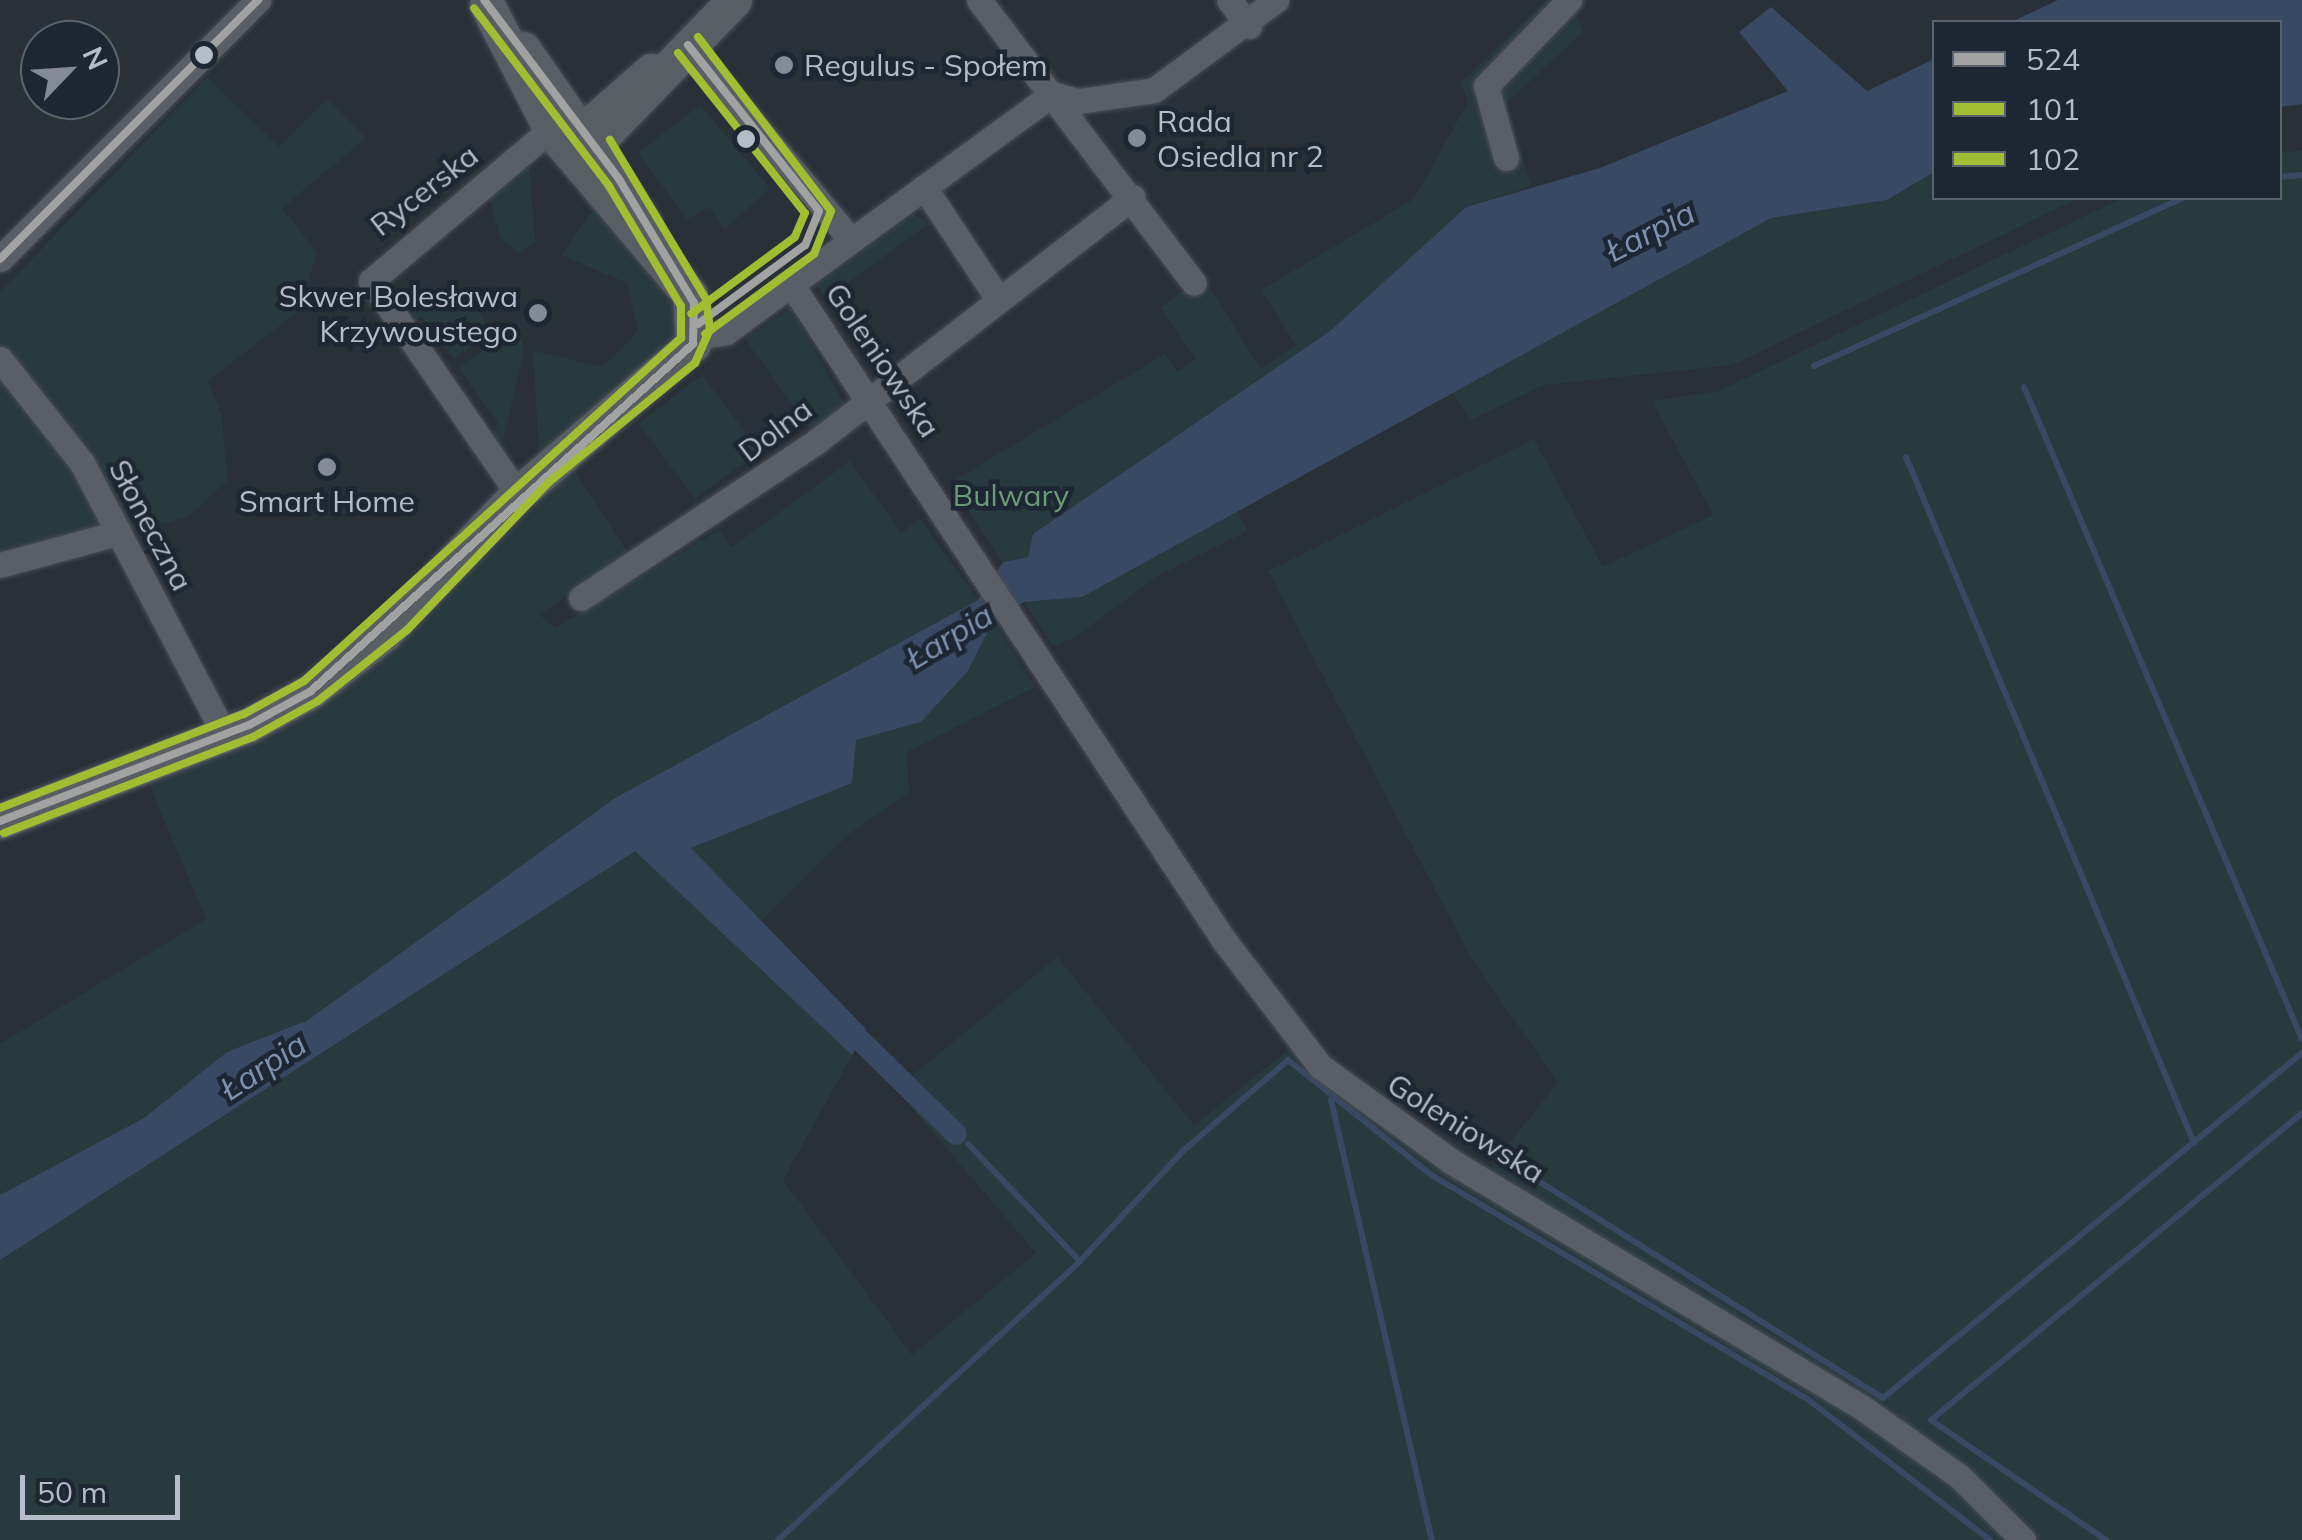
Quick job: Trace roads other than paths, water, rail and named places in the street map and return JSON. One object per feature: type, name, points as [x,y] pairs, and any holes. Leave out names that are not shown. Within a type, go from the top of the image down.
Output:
[{"type":"street","points":[[0,259],[258,0]]},
{"type":"street","points":[[576,140],[688,45],[734,0]]},
{"type":"street","points":[[980,0],[1133,197],[1194,283]]},
{"type":"street","points":[[1229,0],[1249,26]]},
{"type":"street","points":[[1052,94],[1079,102],[1154,90],[1249,26],[1276,0]]},
{"type":"street","points":[[1506,158],[1486,86],[1568,0]]},
{"type":"street","points":[[486,3],[559,93],[576,140]]},
{"type":"street","points":[[486,3],[576,140],[694,303],[696,336]]},
{"type":"street","points":[[688,45],[851,240]]},
{"type":"street","points":[[0,821],[225,736],[294,702],[369,646],[518,494],[696,336],[726,332],[1052,94]]},
{"type":"street","name":"Rycerska","points":[[518,494],[371,281],[386,260],[576,140]]},
{"type":"street","points":[[924,187],[998,300]]},
{"type":"street","name":"Dolna","points":[[581,598],[698,525],[1133,197]]},
{"type":"street","name":"Goleniowska","points":[[791,284],[988,573],[1223,938],[1320,1066],[1452,1162],[1860,1406],[1959,1476],[2023,1540]]},
{"type":"street","name":"Słoneczna","points":[[0,359],[64,434],[225,736]]},
{"type":"street","points":[[0,564],[118,532]]},
{"type":"water","points":[[2058,0],[2302,0],[2302,104],[2282,107],[2282,20],[2015,20]]},
{"type":"water","name":"Łarpia","points":[[1771,7],[1867,91],[1932,60],[1932,173],[1887,200],[1771,218],[1082,597],[1024,602],[993,621],[968,671],[921,722],[856,740],[852,783],[691,848],[866,1029],[852,1055],[635,851],[0,1260],[0,1195],[144,1118],[227,1052],[308,1020],[615,798],[978,600],[1003,562],[1028,557],[1033,534],[1330,331],[1466,207],[1600,168],[1788,91],[1739,32]]},
{"type":"waterway","points":[[2282,177],[2302,175]]},
{"type":"waterway","points":[[1814,366],[2179,200]]},
{"type":"waterway","points":[[2024,387],[2302,1039]]},
{"type":"waterway","points":[[1906,457],[2194,1143]]},
{"type":"waterway","points":[[860,1040],[956,1134]]},
{"type":"waterway","points":[[1524,1172],[1883,1398],[2302,1053]]},
{"type":"waterway","points":[[968,1144],[1080,1261],[1183,1151],[1288,1060],[1433,1176],[1810,1401],[1990,1540]]},
{"type":"waterway","points":[[1331,1100],[1432,1540]]},
{"type":"waterway","points":[[2106,1540],[1931,1420],[2302,1113]]},
{"type":"waterway","points":[[778,1540],[1080,1261]]},
{"type":"place","name":"Regulus - Społem","points":[[784,65]]},
{"type":"place","name":"Rada Osiedla nr 2","points":[[1137,138]]},
{"type":"place","name":"Skwer Bolesława Krzywoustego","points":[[538,313]]},
{"type":"place","name":"Smart Home","points":[[327,467]]},
{"type":"park label","name":"Bulwary","points":[[1011,495]]}]
